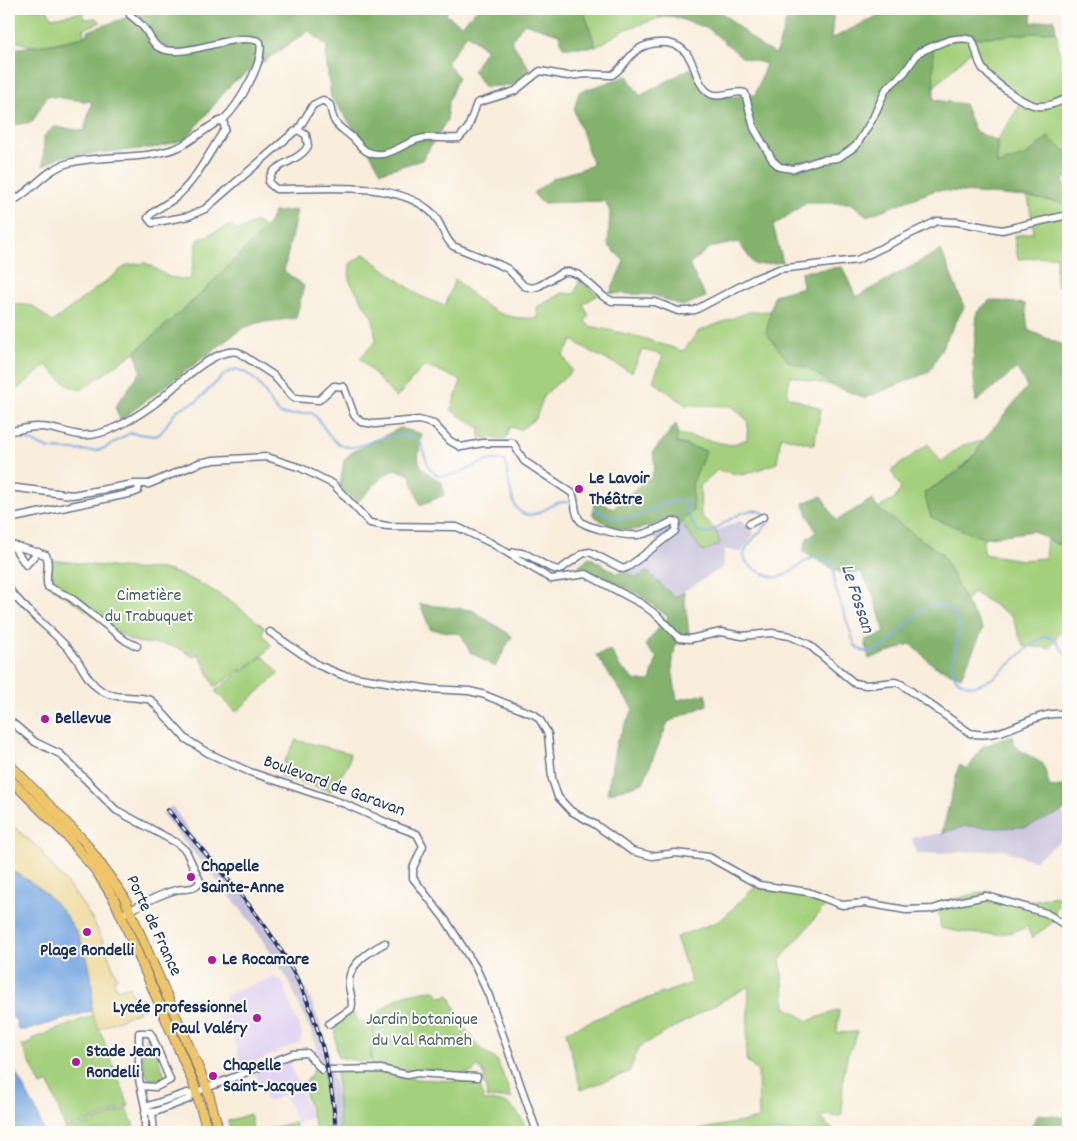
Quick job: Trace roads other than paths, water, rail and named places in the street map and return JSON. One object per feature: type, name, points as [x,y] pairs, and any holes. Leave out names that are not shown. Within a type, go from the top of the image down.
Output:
[{"type":"main road","name":"Porte de France","points":[[9,764],[84,841],[112,878],[131,910],[207,1088],[219,1132]]},
{"type":"main road","name":"Porte de France","points":[[9,778],[66,835],[97,872],[122,915],[208,1132]]},
{"type":"street","points":[[9,203],[54,170],[68,164],[96,158],[162,153],[195,140],[217,121],[224,120],[241,100],[260,55],[260,42],[247,38],[211,46],[166,50],[158,47],[145,29],[130,15]]},
{"type":"street","points":[[224,120],[225,129],[182,192],[165,207],[150,214],[149,222],[189,216],[205,209],[261,159],[298,130],[313,105],[323,100],[330,105],[333,121],[338,127],[366,151],[373,153],[392,152],[415,140],[424,138],[460,138],[468,128],[477,103],[515,91],[540,71],[568,76],[588,74],[612,75],[636,51],[657,42],[672,44],[684,51],[692,61],[702,84],[710,94],[719,95],[738,91],[745,93],[754,128],[773,161],[780,167],[793,169],[847,154],[856,146],[873,118],[886,89],[904,73],[914,57],[919,52],[957,38],[964,37],[972,40],[983,69],[1000,85],[1026,103],[1045,106],[1068,98]]},
{"type":"street","points":[[298,130],[306,135],[308,146],[300,156],[274,170],[269,176],[269,183],[276,189],[352,189],[405,198],[430,211],[438,218],[444,235],[453,246],[500,264],[508,269],[524,286],[532,288],[539,286],[563,272],[570,272],[580,275],[604,297],[612,301],[655,302],[678,311],[695,310],[754,279],[779,269],[857,260],[936,221],[957,222],[1002,230],[1068,215]]},
{"type":"street","points":[[9,431],[38,426],[82,435],[105,431],[152,405],[208,360],[232,351],[238,352],[273,375],[294,398],[319,400],[334,386],[344,387],[354,415],[357,419],[368,424],[419,420],[434,424],[450,441],[461,447],[483,443],[513,444],[524,461],[572,493],[581,523],[629,537],[660,528],[673,521],[677,522],[675,531],[628,567],[623,568],[590,552],[584,553],[559,570],[552,570],[526,554],[514,552],[511,555]]},
{"type":"street","points":[[9,486],[72,495],[155,482],[199,463],[214,460],[267,457],[302,468],[333,484],[370,522],[387,526],[457,527],[511,555],[551,579],[579,573],[595,578],[642,604],[658,616],[672,632],[685,640],[721,632],[742,636],[772,633],[800,639],[854,683],[866,685],[895,682],[901,684],[970,733],[982,736],[994,735],[1043,715],[1068,715]]},
{"type":"street","points":[[9,519],[133,493],[138,491],[139,485]]},
{"type":"street","points":[[749,524],[763,517]]},
{"type":"street","points":[[11,545],[26,566],[38,552]]},
{"type":"street","points":[[11,545],[46,555],[49,561],[46,582],[48,587],[70,598],[126,641],[137,646]]},
{"type":"street","name":"Boulevard de Garavan","points":[[9,589],[15,598],[76,657],[91,682],[100,690],[116,696],[151,700],[186,739],[208,753],[250,772],[345,804],[417,834],[423,846],[413,868],[413,878],[447,922],[476,968],[489,996],[537,1132]]},
{"type":"street","points":[[270,632],[318,665],[342,675],[482,694],[534,715],[548,734],[552,779],[558,797],[571,811],[596,825],[632,852],[652,856],[676,853],[710,857],[759,885],[808,892],[842,905],[866,903],[906,910],[933,909],[952,902],[986,896],[1046,913],[1068,927]]},
{"type":"street","points":[[9,720],[35,742],[60,754],[116,810],[177,843],[186,851],[200,881],[199,885],[195,888],[173,890],[122,915]]},
{"type":"street","points":[[328,1024],[351,1009],[353,999],[348,980],[352,968],[386,943]]},
{"type":"street","points":[[142,1086],[156,1087],[170,1080],[152,1036],[147,1033],[139,1033],[139,1079],[142,1086],[141,1095],[149,1110],[154,1132]]},
{"type":"street","points":[[149,1110],[187,1093],[194,1093],[293,1054],[307,1053],[322,1070]]},
{"type":"street","points":[[331,1070],[382,1069],[407,1075],[417,1073],[477,1077]]},
{"type":"street","points":[[149,1110],[189,1099],[194,1093]]},
{"type":"street","points":[[145,1132],[149,1110]]},
{"type":"water","points":[[9,870],[28,880],[45,893],[61,909],[73,927],[83,947],[89,967],[92,989],[91,1011],[27,1030],[18,1030],[16,1020],[9,1015]]},
{"type":"water","points":[[9,1061],[35,1108],[44,1132],[9,1132]]},
{"type":"waterway","name":"Le Fossan","points":[[9,439],[22,438],[50,449],[95,451],[105,448],[130,433],[155,436],[160,434],[177,410],[197,401],[225,374],[236,369],[254,379],[273,407],[281,414],[312,413],[333,439],[341,445],[357,446],[384,437],[395,435],[407,436],[420,441],[429,468],[437,475],[446,476],[454,474],[487,461],[505,461],[512,498],[521,513],[529,515],[540,512],[555,504],[568,502]]},
{"type":"waterway","name":"Le Fossan","points":[[593,509],[619,519],[627,519],[644,514],[667,503],[684,500],[692,523],[699,532],[708,534],[738,514],[755,510],[763,513],[769,519],[768,523],[747,546],[745,558],[748,564],[756,570],[775,577],[786,575],[804,562],[817,557],[833,564],[835,587],[855,645],[864,652],[874,651],[884,646],[931,605],[944,607],[957,618],[959,627],[952,661],[953,671],[957,680],[968,685],[978,685],[997,675],[1027,648],[1046,636],[1056,640],[1068,658]]},
{"type":"railway","points":[[168,810],[253,910],[295,975],[312,1013],[324,1052],[332,1092],[336,1132]]},
{"type":"place","name":"Le Lavoir Théâtre","points":[[579,489]]},
{"type":"place","name":"Bellevue","points":[[45,719]]},
{"type":"place","name":"Chapelle Sainte-Anne","points":[[191,877]]},
{"type":"place","name":"Plage Rondelli","points":[[87,932]]},
{"type":"place","name":"Le Rocamare","points":[[212,960]]},
{"type":"place","name":"Lycée professionnel Paul Valéry","points":[[257,1018]]},
{"type":"place","name":"Stade Jean Rondelli","points":[[76,1062]]},
{"type":"place","name":"Chapelle Saint-Jacques","points":[[213,1076]]},
{"type":"park label","name":"Cimetière du Trabuquet","points":[[149,606]]},
{"type":"park label","name":"Jardin botanique du Val Rahmeh","points":[[422,1030]]}]
